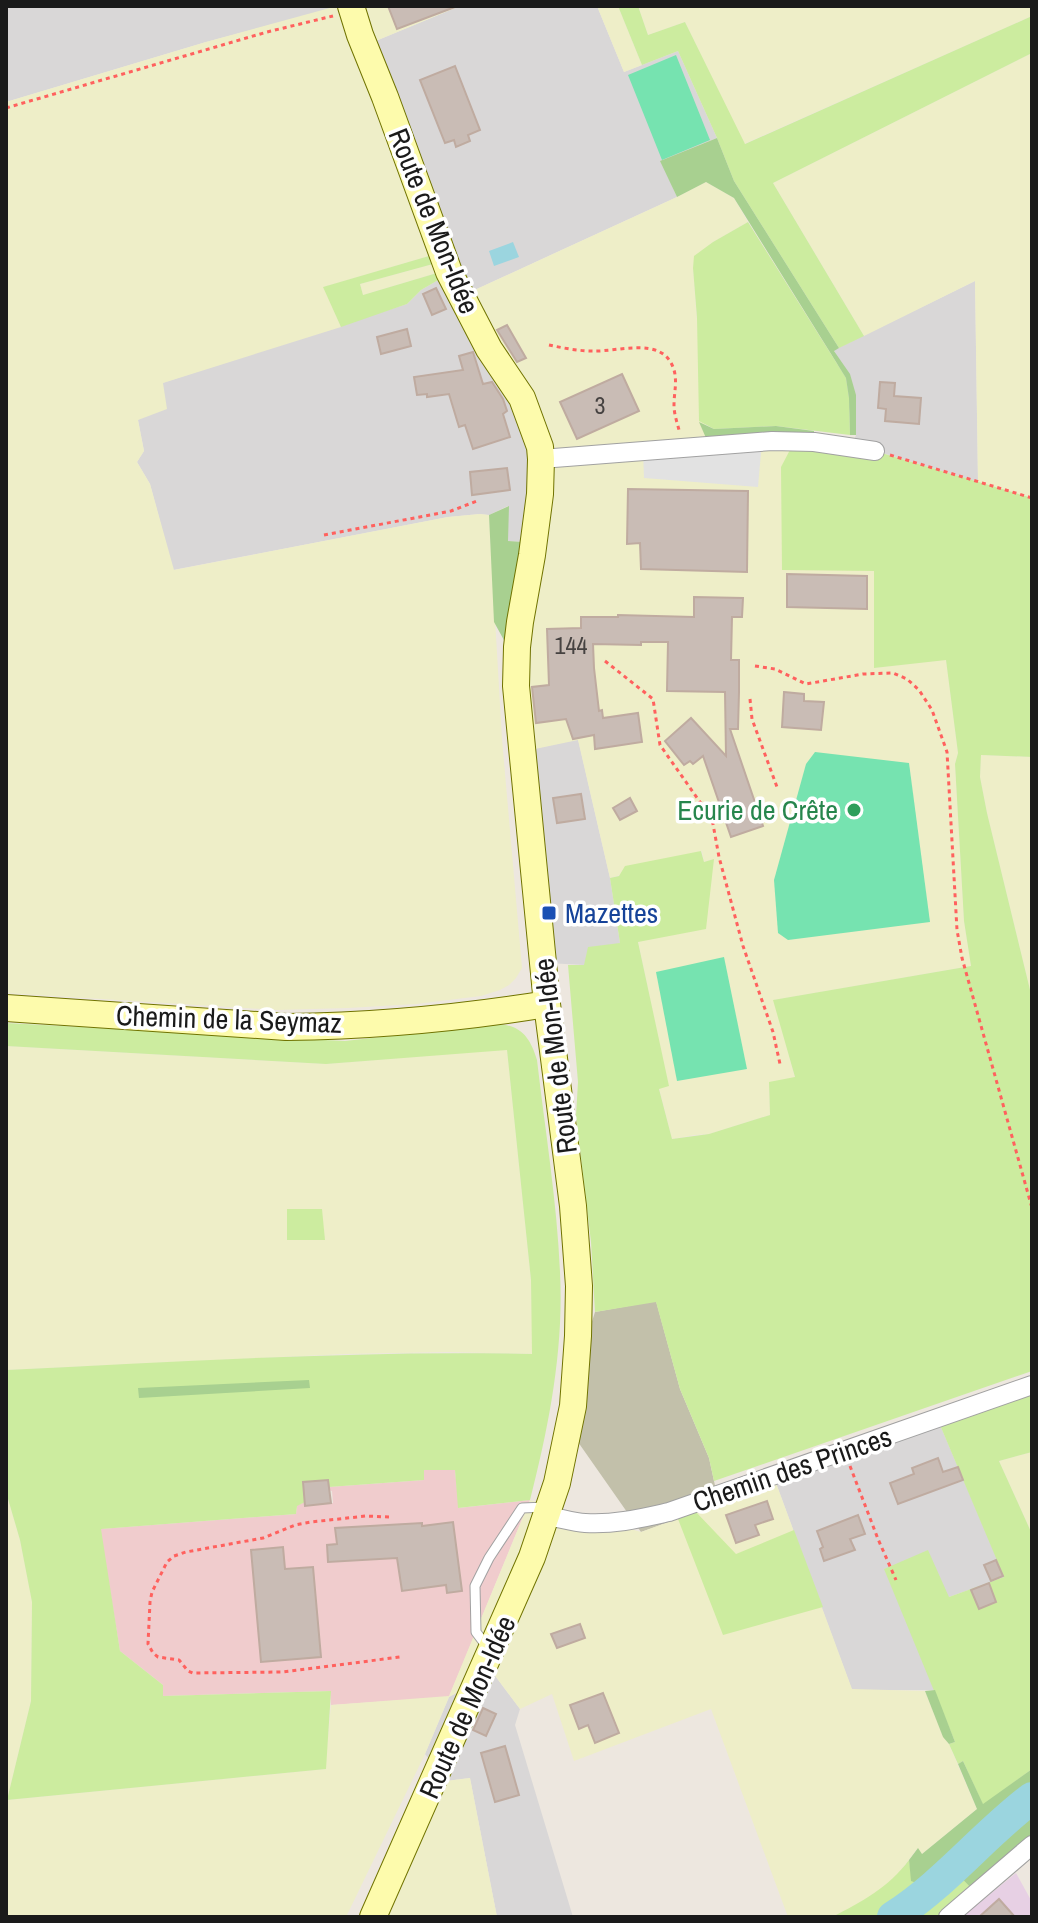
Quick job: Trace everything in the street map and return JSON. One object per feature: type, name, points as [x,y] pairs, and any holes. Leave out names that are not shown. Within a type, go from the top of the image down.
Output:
[{"type":"street","name":"Route de Mon-Idée","points":[[351,9],[449,272],[489,349],[522,398],[537,435],[541,459],[539,507],[520,622],[516,671],[547,1004],[573,1206],[579,1286],[573,1406],[548,1512],[491,1652],[373,1917]]},
{"type":"street","points":[[541,459],[756,441],[837,444],[875,451]]},
{"type":"street","name":"Chemin de la Seymaz","points":[[6,1008],[286,1027],[414,1021],[547,1004]]},
{"type":"street","name":"Chemin des Princes","points":[[548,1512],[585,1523],[634,1520],[669,1512],[1032,1385]]},
{"type":"street","points":[[948,1917],[1032,1845]]},
{"type":"lane","points":[[491,1652],[476,1632],[475,1586],[489,1558],[522,1508],[548,1512]]},
{"type":"path","points":[[6,108],[351,9]]},
{"type":"path","points":[[549,345],[592,351],[648,348],[662,352],[675,371],[675,413],[688,448]]},
{"type":"path","points":[[875,451],[1032,498]]},
{"type":"path","points":[[324,535],[451,511],[477,501]]},
{"type":"path","points":[[605,661],[653,699],[660,745],[710,817],[743,946],[773,1032],[780,1064]]},
{"type":"path","points":[[755,666],[775,669],[806,684],[863,674],[893,673],[907,679],[919,690],[932,710],[947,752],[957,930],[962,958],[1032,1208]]},
{"type":"path","points":[[750,699],[752,719],[777,787]]},
{"type":"path","points":[[844,1451],[896,1580]]},
{"type":"path","points":[[389,1517],[356,1516],[311,1522],[263,1538],[174,1556],[167,1562],[152,1592],[148,1644],[158,1657],[179,1660],[193,1673],[272,1673],[400,1657]]},
{"type":"shaded area","points":[[6,6],[337,7],[206,42],[6,102]]},
{"type":"shaded area","points":[[460,6],[597,6],[624,72],[678,51],[717,138],[661,161],[677,197],[468,293],[553,442],[523,542],[508,541],[508,506],[489,515],[448,517],[173,570],[150,484],[137,462],[144,451],[138,420],[162,383],[407,304],[421,290],[440,279],[354,50]]},
{"type":"shaded area","points":[[975,281],[978,482],[876,451],[850,452],[856,435],[834,350]]},
{"type":"shaded area","points":[[762,441],[758,487],[644,478],[643,451]]},
{"type":"shaded area","points":[[578,739],[610,878],[620,943],[584,965],[529,962],[511,754]]},
{"type":"shaded area","points":[[656,1301],[680,1389],[709,1458],[719,1504],[641,1532],[578,1442],[589,1331],[595,1312]]},
{"type":"shaded area","points":[[940,1425],[1005,1577],[949,1597],[885,1569],[935,1690],[852,1690],[776,1483]]},
{"type":"shaded area","points":[[423,1470],[455,1470],[459,1508],[530,1500],[449,1697],[331,1705],[330,1691],[163,1696],[163,1685],[120,1651],[100,1529],[296,1514],[297,1505],[305,1502],[306,1505],[333,1503],[329,1487],[424,1480]]},
{"type":"shaded area","points":[[493,1673],[520,1709],[515,1725],[573,1917],[497,1917],[470,1778],[446,1781],[425,1754],[449,1697]]},
{"type":"shaded area","points":[[1016,1873],[1032,1902],[1032,1917],[962,1917]]},
{"type":"green space","points":[[337,6],[460,6],[354,50],[429,256],[324,287],[341,327],[163,383],[167,409],[138,420],[144,451],[137,462],[150,484],[174,570],[448,517],[489,515],[502,739],[522,968],[509,985],[481,996],[348,1008],[277,1010],[6,993],[6,102]]},
{"type":"green space","points":[[597,6],[618,6],[642,65],[624,72]]},
{"type":"green space","points":[[618,6],[638,6],[648,35],[685,22],[745,144],[1032,16],[1032,53],[773,183],[864,336],[839,348],[734,181],[678,51],[642,65]]},
{"type":"green space","points":[[638,6],[1032,6],[1032,16],[744,144],[685,22],[648,35]]},
{"type":"green space","points":[[1032,53],[1032,498],[978,482],[975,281],[864,336],[773,183]]},
{"type":"green space","points":[[676,55],[710,140],[662,160],[628,75]]},
{"type":"green space","points":[[717,138],[734,181],[839,348],[834,351],[850,374],[856,395],[856,435],[850,435],[846,378],[734,198],[706,182],[677,197],[660,161]]},
{"type":"green space","points":[[706,182],[734,198],[748,222],[695,256],[693,268],[706,438],[798,436],[874,571],[874,668],[946,659],[958,753],[955,764],[964,921],[971,966],[774,1000],[795,1078],[769,1083],[770,1115],[709,1134],[672,1139],[659,1088],[668,1085],[638,941],[713,859],[704,862],[702,851],[610,878],[578,740],[511,754],[523,542],[553,442],[468,293]]},
{"type":"green space","points":[[748,222],[846,378],[850,435],[776,426],[714,429],[699,421],[694,256]]},
{"type":"green space","points":[[429,256],[433,264],[360,284],[363,295],[437,273],[440,279],[421,290],[407,304],[341,327],[323,287]]},
{"type":"green space","points":[[433,264],[437,273],[363,295],[360,284]]},
{"type":"green space","points":[[699,422],[714,429],[776,426],[814,431],[814,436],[706,438]]},
{"type":"green space","points":[[791,448],[875,451],[1032,498],[1032,757],[981,755],[980,777],[1032,998],[1032,1371],[714,1481],[709,1458],[680,1389],[656,1302],[595,1312],[591,1242],[576,1116],[578,1082],[568,965],[584,965],[588,947],[620,943],[610,878],[619,876],[625,866],[701,851],[704,862],[714,859],[706,929],[638,942],[669,1086],[659,1089],[672,1139],[709,1134],[770,1115],[769,1082],[795,1077],[773,1000],[971,966],[964,921],[955,764],[958,753],[946,660],[874,668],[874,571],[782,570],[781,467]]},
{"type":"green space","points":[[509,506],[508,541],[523,542],[505,642],[494,622],[489,515]]},
{"type":"green space","name":"Ecurie de Crête","points":[[815,752],[909,763],[930,922],[788,940],[778,933],[774,880],[806,764]]},
{"type":"green space","points":[[981,755],[1032,757],[1032,998],[987,813],[980,777]]},
{"type":"green space","points":[[724,957],[747,1069],[677,1081],[656,972]]},
{"type":"green space","points":[[6,1023],[345,1041],[496,1024],[518,1030],[528,1039],[534,1052],[554,1192],[561,1301],[554,1387],[530,1500],[458,1508],[455,1470],[424,1470],[424,1480],[329,1487],[328,1480],[304,1482],[305,1502],[297,1506],[296,1514],[101,1529],[120,1651],[163,1685],[163,1696],[331,1691],[326,1769],[7,1800],[31,1701],[32,1602],[20,1540],[6,1492],[6,1370],[335,1355],[532,1354],[531,1280],[507,1050],[326,1064],[6,1046]]},
{"type":"green space","points":[[6,1046],[326,1064],[507,1049],[531,1280],[533,1354],[345,1354],[6,1370]]},
{"type":"green space","points":[[287,1209],[322,1209],[325,1240],[287,1240]]},
{"type":"green space","points":[[309,1380],[310,1388],[139,1398],[138,1388]]},
{"type":"green space","points":[[1032,1393],[1032,1452],[999,1461],[1032,1534],[1032,1769],[983,1805],[963,1761],[958,1764],[949,1744],[955,1742],[884,1569],[928,1550],[949,1597],[1004,1577],[940,1425]]},
{"type":"green space","points":[[1032,1452],[1032,1534],[999,1461]]},
{"type":"green space","points":[[776,1483],[852,1689],[925,1691],[977,1809],[922,1854],[917,1849],[899,1873],[861,1903],[832,1917],[788,1917],[711,1709],[574,1761],[552,1694],[520,1709],[493,1673],[449,1697],[425,1754],[346,1917],[6,1917],[6,1492],[20,1540],[32,1601],[31,1701],[7,1800],[325,1769],[331,1705],[449,1696],[530,1500],[641,1532]]},
{"type":"green space","points":[[696,1512],[736,1554],[794,1530],[823,1607],[723,1635],[678,1519]]},
{"type":"green space","points":[[935,1690],[955,1742],[949,1744],[943,1737],[925,1691]]},
{"type":"green space","points":[[963,1761],[983,1804],[1032,1769],[1032,1836],[971,1888],[951,1867],[928,1887],[911,1881],[909,1860],[918,1848],[922,1854],[977,1809],[958,1764]]},
{"type":"green space","points":[[470,1778],[497,1917],[388,1917],[446,1781]]},
{"type":"green space","points":[[909,1860],[912,1881],[951,1866],[971,1888],[936,1917],[832,1917],[874,1893]]},
{"type":"water","points":[[513,242],[519,257],[494,266],[489,251]]},
{"type":"building","points":[[388,6],[455,6],[455,7],[397,29]]},
{"type":"building","points":[[455,66],[480,130],[468,135],[470,141],[456,147],[454,140],[445,143],[420,80]]},
{"type":"building","points":[[436,288],[446,309],[432,315],[423,294]]},
{"type":"building","points":[[507,325],[526,358],[517,362],[497,330]]},
{"type":"building","points":[[407,329],[411,346],[381,354],[377,337]]},
{"type":"building","points":[[473,352],[483,384],[492,382],[503,399],[507,411],[503,414],[510,437],[473,449],[465,425],[459,427],[449,394],[417,395],[414,377],[463,370],[459,356]]},
{"type":"building","points":[[622,374],[639,411],[577,439],[560,402]]},
{"type":"building","points":[[880,382],[895,383],[894,396],[921,398],[919,424],[885,421],[886,409],[878,408]]},
{"type":"building","points":[[507,468],[510,490],[472,495],[470,472]]},
{"type":"building","points":[[628,489],[748,491],[747,572],[641,569],[640,543],[627,544]]},
{"type":"building","points":[[787,574],[867,576],[867,609],[787,607]]},
{"type":"building","points":[[694,597],[743,598],[742,617],[732,617],[731,660],[739,660],[739,692],[738,729],[730,729],[763,826],[731,837],[703,756],[693,764],[690,761],[684,765],[665,741],[691,718],[726,756],[725,692],[667,691],[668,642],[593,644],[599,711],[602,710],[603,718],[638,713],[642,742],[595,749],[594,735],[573,739],[566,719],[536,723],[532,687],[549,685],[547,629],[581,628],[581,617],[694,617]]},
{"type":"building","points":[[784,692],[804,694],[804,701],[824,702],[821,730],[782,727]]},
{"type":"building","points":[[581,794],[585,819],[557,823],[553,798]]},
{"type":"building","points":[[630,798],[637,811],[620,820],[613,808]]},
{"type":"building","points":[[938,1458],[943,1472],[958,1467],[963,1480],[898,1504],[890,1483],[914,1474],[912,1468]]},
{"type":"building","points":[[328,1480],[331,1503],[305,1506],[303,1482]]},
{"type":"building","points":[[767,1501],[773,1519],[755,1525],[759,1535],[736,1543],[726,1515]]},
{"type":"building","points":[[858,1515],[865,1534],[850,1539],[855,1550],[824,1561],[817,1531]]},
{"type":"building","points":[[453,1522],[462,1591],[447,1593],[446,1585],[402,1591],[397,1558],[328,1562],[327,1545],[337,1544],[335,1528],[422,1523],[422,1526]]},
{"type":"building","points":[[283,1547],[285,1569],[313,1567],[321,1657],[261,1662],[251,1550]]},
{"type":"building","points":[[996,1560],[1003,1576],[991,1581],[984,1565]]},
{"type":"building","points":[[989,1583],[996,1602],[979,1609],[971,1590]]},
{"type":"building","points":[[580,1624],[585,1638],[557,1648],[551,1634]]},
{"type":"building","points":[[603,1693],[619,1733],[595,1743],[588,1725],[579,1729],[570,1705]]},
{"type":"building","points":[[483,1708],[496,1714],[486,1736],[473,1730]]},
{"type":"building","points":[[505,1746],[519,1795],[495,1802],[481,1753]]},
{"type":"building","points":[[999,1899],[1015,1917],[979,1917]]},
{"type":"waterway","points":[[893,1917],[930,1890],[1032,1798]]},
{"type":"place","name":"Ecurie de Crête","points":[[854,810]]},
{"type":"place","name":"Mazettes","points":[[549,913]]}]
